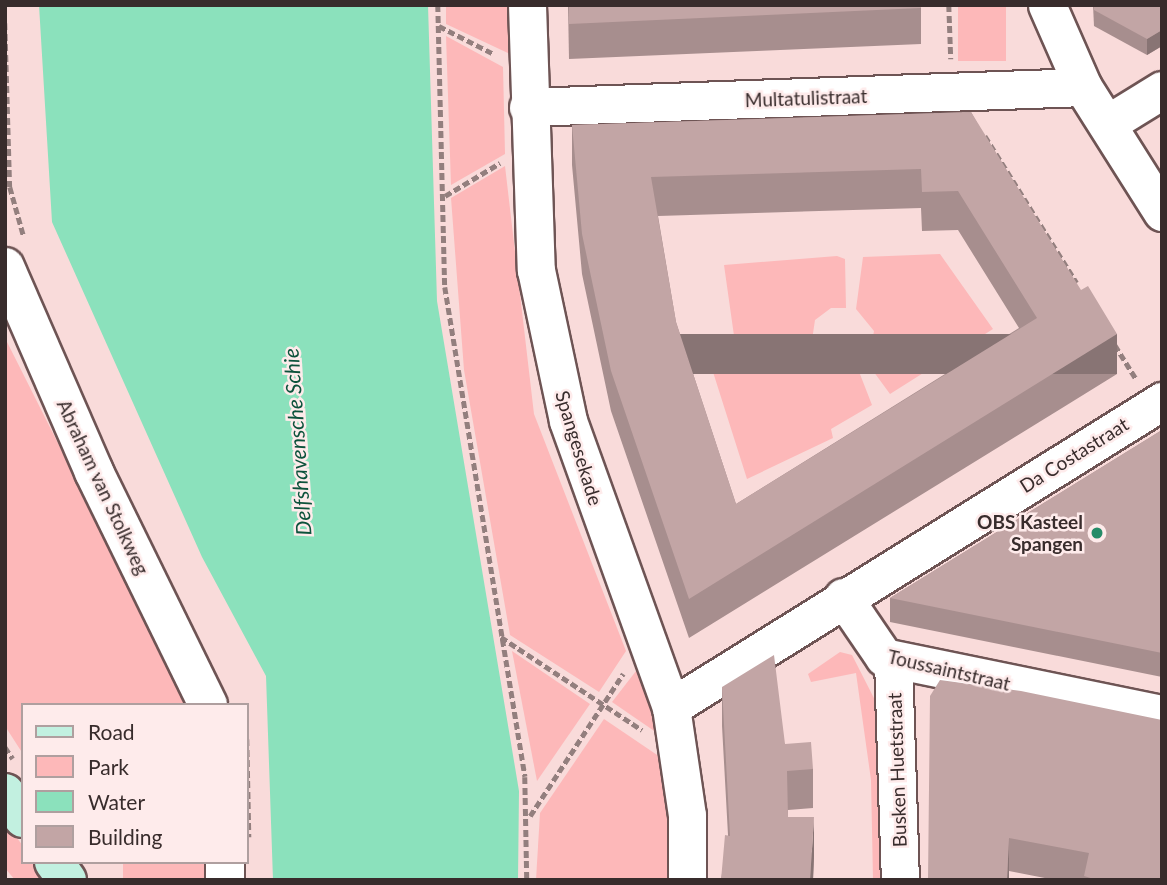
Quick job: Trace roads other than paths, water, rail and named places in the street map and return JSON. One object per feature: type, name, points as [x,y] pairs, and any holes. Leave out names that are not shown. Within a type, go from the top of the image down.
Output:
[{"type":"main road","points":[[5,793],[21,815]]},
{"type":"street","name":"Spangesekade","points":[[527,5],[528,146],[536,270],[568,421],[644,642],[671,706],[681,755],[687,880]]},
{"type":"street","points":[[1047,5],[1083,87],[1110,122],[1162,212]]},
{"type":"street","name":"Multatulistraat","points":[[529,90],[951,94],[1083,87]]},
{"type":"street","points":[[1110,122],[1162,90]]},
{"type":"street","name":"Abraham van Stolkweg","points":[[15,252],[93,472],[207,703]]},
{"type":"street","points":[[5,321],[93,472]]},
{"type":"street","name":"Da Costastraat","points":[[843,597],[1157,404]]},
{"type":"street","points":[[671,706],[843,597]]},
{"type":"street","name":"Toussaintstraat","points":[[843,597],[879,653],[893,660],[1162,714]]},
{"type":"street","name":"Busken Huetstraat","points":[[893,660],[900,880]]},
{"type":"water","name":"Delfshavensche Schie","points":[[39,5],[428,5],[437,301],[519,791],[518,880],[273,880],[266,676],[202,557],[52,222]]},
{"type":"place","name":"OBS Kasteel Spangen","points":[[1097,533]]}]
